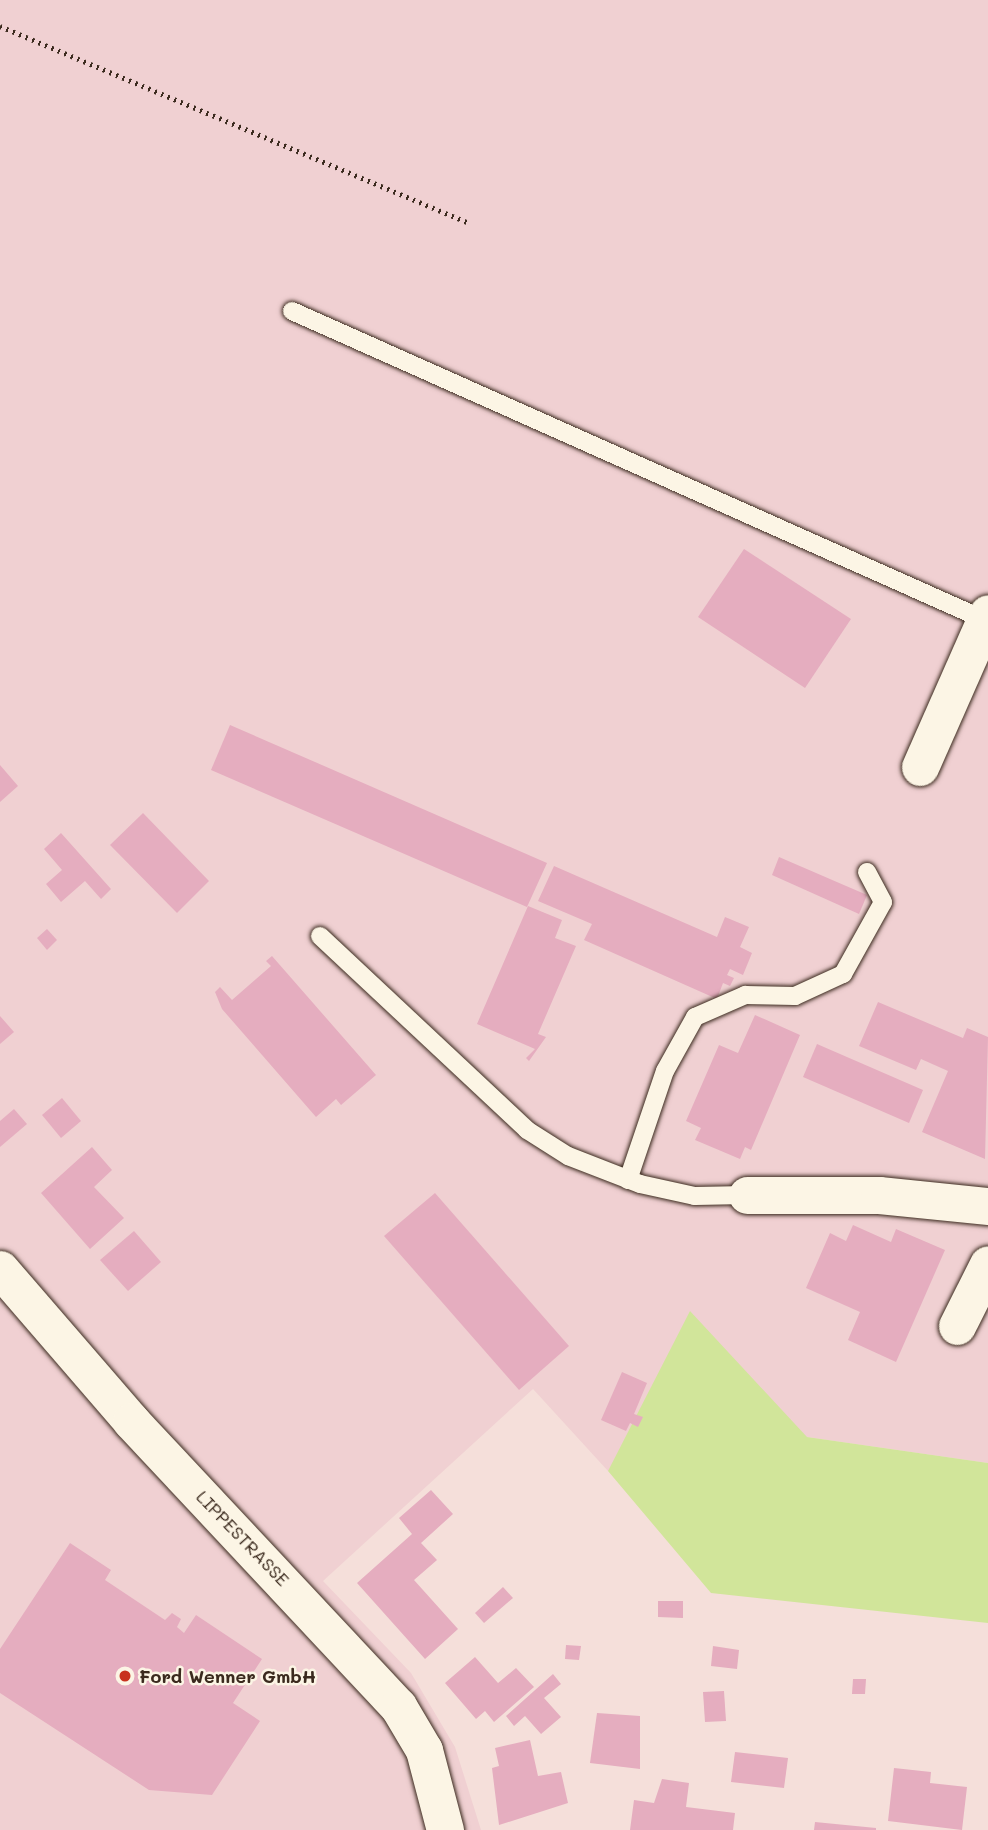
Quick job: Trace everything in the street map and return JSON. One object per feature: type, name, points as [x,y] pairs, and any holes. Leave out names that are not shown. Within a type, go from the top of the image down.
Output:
[{"type":"street","points":[[920,767],[986,617]]},
{"type":"street","points":[[747,1195],[879,1195],[988,1206]]},
{"type":"street","points":[[957,1326],[988,1265]]},
{"type":"street","name":"LIPPESTRASSE","points":[[0,1269],[131,1421],[398,1706],[424,1750],[445,1830]]},
{"type":"lane","points":[[292,312],[986,617]]},
{"type":"lane","points":[[628,1180],[665,1071],[695,1017],[746,995],[795,996],[843,974],[883,902],[867,872]]},
{"type":"lane","points":[[320,936],[527,1130],[568,1156],[628,1180],[695,1196],[747,1195]]},
{"type":"path","points":[[0,26],[469,223]]},
{"type":"shaded area","points":[[0,0],[988,0],[988,1463],[807,1437],[608,1471],[533,1389],[323,1581],[411,1673],[455,1747],[481,1830],[0,1830]]},
{"type":"green space","points":[[690,1311],[807,1437],[988,1463],[988,1623],[711,1593],[608,1471]]},
{"type":"building","points":[[744,549],[851,619],[805,688],[698,617]]},
{"type":"building","points":[[230,725],[547,863],[527,907],[211,770]]},
{"type":"building","points":[[0,765],[18,786],[0,802]]},
{"type":"building","points":[[143,813],[209,881],[177,913],[110,845]]},
{"type":"building","points":[[61,833],[111,889],[101,899],[85,881],[61,902],[46,884],[62,870],[44,849]]},
{"type":"building","points":[[779,857],[867,895],[859,914],[772,875]]},
{"type":"building","points":[[554,866],[717,937],[725,917],[749,927],[740,947],[752,953],[743,975],[730,969],[727,975],[734,978],[730,986],[723,983],[717,999],[584,940],[592,924],[538,901]]},
{"type":"building","points":[[528,906],[562,920],[555,938],[576,946],[538,1034],[546,1037],[529,1061],[526,1058],[535,1049],[477,1024]]},
{"type":"building","points":[[47,929],[57,940],[47,950],[37,938]]},
{"type":"building","points":[[272,956],[376,1075],[341,1105],[336,1099],[316,1117],[222,1009],[215,992],[220,987],[232,1000],[271,966],[266,961]]},
{"type":"building","points":[[878,1002],[963,1038],[967,1028],[988,1037],[985,1159],[922,1132],[948,1071],[921,1059],[916,1070],[859,1046]]},
{"type":"building","points":[[755,1015],[800,1035],[751,1150],[745,1147],[740,1159],[695,1140],[701,1128],[686,1121],[719,1045],[738,1053]]},
{"type":"building","points":[[0,1016],[14,1032],[0,1044]]},
{"type":"building","points":[[817,1044],[923,1090],[909,1123],[803,1077]]},
{"type":"building","points":[[62,1098],[81,1121],[61,1138],[42,1115]]},
{"type":"building","points":[[14,1109],[27,1124],[0,1147],[0,1121]]},
{"type":"building","points":[[92,1147],[112,1170],[94,1187],[124,1218],[90,1249],[41,1193]]},
{"type":"building","points":[[435,1193],[569,1346],[519,1390],[384,1236]]},
{"type":"building","points":[[853,1225],[891,1242],[896,1229],[945,1250],[896,1362],[848,1340],[860,1312],[806,1288],[830,1233],[846,1241]]},
{"type":"building","points":[[134,1231],[161,1262],[128,1291],[100,1260]]},
{"type":"building","points":[[622,1372],[647,1383],[634,1414],[643,1417],[638,1427],[630,1423],[626,1431],[601,1420]]},
{"type":"building","points":[[431,1490],[453,1514],[421,1543],[437,1560],[414,1580],[458,1629],[425,1659],[357,1583],[412,1534],[399,1518]]},
{"type":"building","name":"Ford Wenner GmbH","points":[[70,1543],[111,1570],[105,1580],[165,1620],[172,1613],[181,1619],[177,1627],[184,1633],[196,1615],[262,1659],[233,1703],[260,1721],[212,1795],[149,1790],[0,1693],[0,1649]]},
{"type":"building","points":[[503,1587],[513,1598],[484,1623],[475,1613]]},
{"type":"building","points":[[658,1601],[683,1601],[683,1618],[658,1617]]},
{"type":"building","points":[[566,1645],[581,1646],[579,1660],[565,1659]]},
{"type":"building","points":[[713,1646],[739,1650],[737,1669],[711,1666]]},
{"type":"building","points":[[475,1657],[498,1683],[516,1668],[534,1687],[494,1722],[485,1711],[476,1719],[445,1683]]},
{"type":"building","points":[[553,1674],[561,1684],[544,1698],[561,1717],[541,1734],[525,1716],[514,1726],[506,1716]]},
{"type":"building","points":[[853,1679],[866,1679],[865,1694],[852,1694]]},
{"type":"building","points":[[724,1691],[726,1721],[705,1722],[703,1692]]},
{"type":"building","points":[[597,1713],[640,1716],[640,1769],[590,1763]]},
{"type":"building","points":[[530,1740],[538,1776],[561,1772],[568,1803],[499,1825],[492,1768],[499,1766],[495,1748]]},
{"type":"building","points":[[735,1752],[788,1758],[784,1788],[731,1782]]},
{"type":"building","points":[[894,1768],[931,1772],[930,1783],[967,1787],[962,1830],[888,1821]]},
{"type":"building","points":[[662,1779],[689,1783],[686,1807],[735,1813],[733,1830],[630,1830],[634,1800],[654,1803]]},
{"type":"building","points":[[815,1822],[876,1828],[876,1830],[814,1830]]},
{"type":"place","name":"Ford Wenner GmbH","points":[[125,1676]]}]
